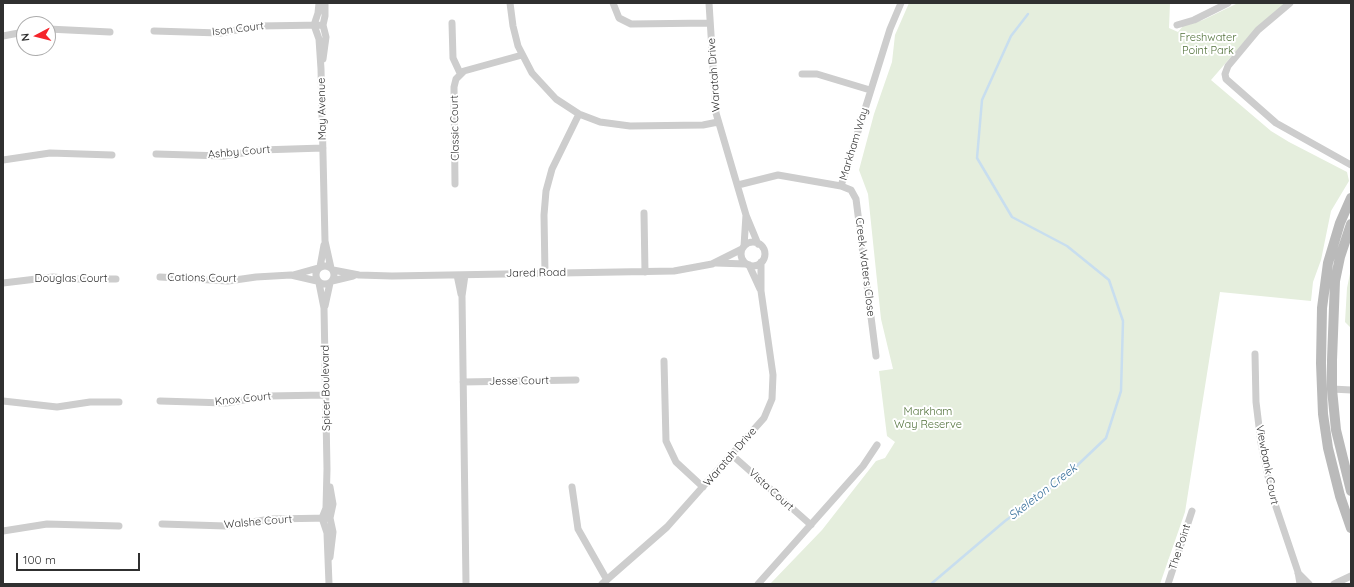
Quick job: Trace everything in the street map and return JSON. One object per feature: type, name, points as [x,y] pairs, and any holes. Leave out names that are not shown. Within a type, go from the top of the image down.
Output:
[{"type":"street","name":"May Avenue","points":[[319,3],[318,13],[314,25],[319,39],[323,148]]},
{"type":"street","name":"May Avenue","points":[[321,69],[326,37],[323,26],[325,16],[324,3]]},
{"type":"street","points":[[510,3],[516,38],[522,55],[532,73],[556,99],[579,114],[600,122],[625,126],[703,125],[718,122]]},
{"type":"street","points":[[613,3],[619,18],[631,24],[710,23]]},
{"type":"street","name":"Waratah Drive","points":[[709,3],[714,97],[718,122],[746,215],[758,244]]},
{"type":"street","name":"Markham Way","points":[[738,185],[778,175],[841,186],[892,21],[902,3]]},
{"type":"street","points":[[1177,25],[1194,20],[1228,3]]},
{"type":"street","points":[[1290,3],[1258,30],[1228,66],[1225,74],[1226,79],[1276,123],[1351,164]]},
{"type":"street","points":[[452,23],[453,58],[460,73],[522,55]]},
{"type":"street","name":"Ison Court","points":[[154,31],[220,33],[259,26],[323,26]]},
{"type":"street","points":[[56,29],[110,32]]},
{"type":"street","points":[[3,36],[16,34]]},
{"type":"street","name":"Classic Court","points":[[456,184],[454,87],[456,79],[460,73]]},
{"type":"street","points":[[802,74],[817,74],[870,90]]},
{"type":"street","points":[[545,273],[544,215],[546,191],[552,169],[579,114]]},
{"type":"street","points":[[323,148],[325,241],[334,276],[331,282],[325,284],[318,282],[316,273],[319,268],[325,241]]},
{"type":"street","name":"Ashby Court","points":[[156,154],[224,156],[261,150],[323,148]]},
{"type":"street","points":[[3,160],[50,153],[112,155]]},
{"type":"street","name":"Creek Waters Close","points":[[841,186],[851,190],[856,199],[876,356]]},
{"type":"street","points":[[1351,198],[1340,223],[1328,264],[1322,308],[1321,363],[1323,414],[1328,448],[1340,496],[1351,528]]},
{"type":"street","points":[[644,213],[645,272]]},
{"type":"street","name":"Waratah Drive","points":[[743,248],[746,215]]},
{"type":"street","points":[[1351,224],[1340,257],[1334,294],[1332,389],[1340,448],[1351,491]]},
{"type":"street","points":[[752,242],[758,244],[764,252],[762,262],[756,265],[747,265],[741,255],[743,248],[752,242]]},
{"type":"street","name":"Jared Road","points":[[712,264],[743,248]]},
{"type":"street","name":"Waratah Drive","points":[[604,582],[667,527],[764,418],[772,399],[773,375],[761,291],[762,262]]},
{"type":"street","name":"Jared Road","points":[[331,282],[341,278],[359,275],[645,272],[681,270],[712,264],[747,265]]},
{"type":"street","name":"Waratah Drive","points":[[747,265],[761,291]]},
{"type":"street","points":[[319,268],[325,266],[332,269]]},
{"type":"street","name":"Cations Court","points":[[160,277],[228,280],[256,276],[291,275],[319,268]]},
{"type":"street","name":"Jared Road","points":[[332,269],[359,275]]},
{"type":"street","name":"Cations Court","points":[[291,275],[318,282]]},
{"type":"street","points":[[461,275],[466,584]]},
{"type":"street","name":"Douglas Court","points":[[3,283],[53,277],[74,279],[116,279]]},
{"type":"street","name":"Spicer Boulevard","points":[[318,282],[324,308],[327,469],[326,508],[322,518],[327,533],[329,584]]},
{"type":"street","name":"Spicer Boulevard","points":[[324,308],[331,282]]},
{"type":"street","name":"Viewbank Court","points":[[1255,354],[1256,402],[1261,443],[1278,516],[1298,572],[1300,584]]},
{"type":"street","points":[[664,361],[666,441],[676,462],[703,487]]},
{"type":"street","name":"Jesse Court","points":[[463,382],[576,380]]},
{"type":"street","points":[[1332,389],[1351,390]]},
{"type":"street","name":"Knox Court","points":[[160,401],[226,403],[268,396],[326,395]]},
{"type":"street","points":[[3,401],[57,408],[90,402],[118,402]]},
{"type":"street","points":[[758,584],[864,466],[877,445]]},
{"type":"street","name":"Vista Court","points":[[732,455],[811,525]]},
{"type":"street","name":"Spicer Boulevard","points":[[327,469],[333,504],[330,518],[333,532],[329,567]]},
{"type":"street","points":[[572,487],[578,529],[604,582]]},
{"type":"street","name":"The Point","points":[[1168,584],[1192,511]]},
{"type":"street","name":"Walshe Court","points":[[162,524],[226,526],[271,519],[330,518]]},
{"type":"street","points":[[3,531],[47,524],[119,526]]},
{"type":"street","name":"Viewbank Court","points":[[1298,572],[1308,584]]},
{"type":"street","points":[[1334,584],[1351,576]]},
{"type":"green space","points":[[909,3],[1170,3],[1169,28],[1178,32],[1183,26],[1203,20],[1238,3],[1287,3],[1256,28],[1211,80],[1271,131],[1347,172],[1349,181],[1331,211],[1321,260],[1313,282],[1311,301],[1220,292],[1185,512],[1160,584],[770,584],[822,530],[876,461],[885,458],[895,442],[887,436],[879,371],[893,369],[881,319],[868,194],[859,170],[874,114],[892,62],[895,35]]},
{"type":"green space","points":[[1351,269],[1351,328],[1345,322],[1347,288]]},
{"type":"waterway","name":"Skeleton Creek","points":[[931,584],[1005,521],[1065,477],[1106,438],[1121,391],[1123,321],[1109,280],[1067,246],[1012,217],[977,158],[982,100],[1011,36],[1028,14]]},
{"type":"park label","name":"Freshwater Point Park","points":[[1208,44]]},
{"type":"park label","name":"Markham Way Reserve","points":[[928,418]]}]
